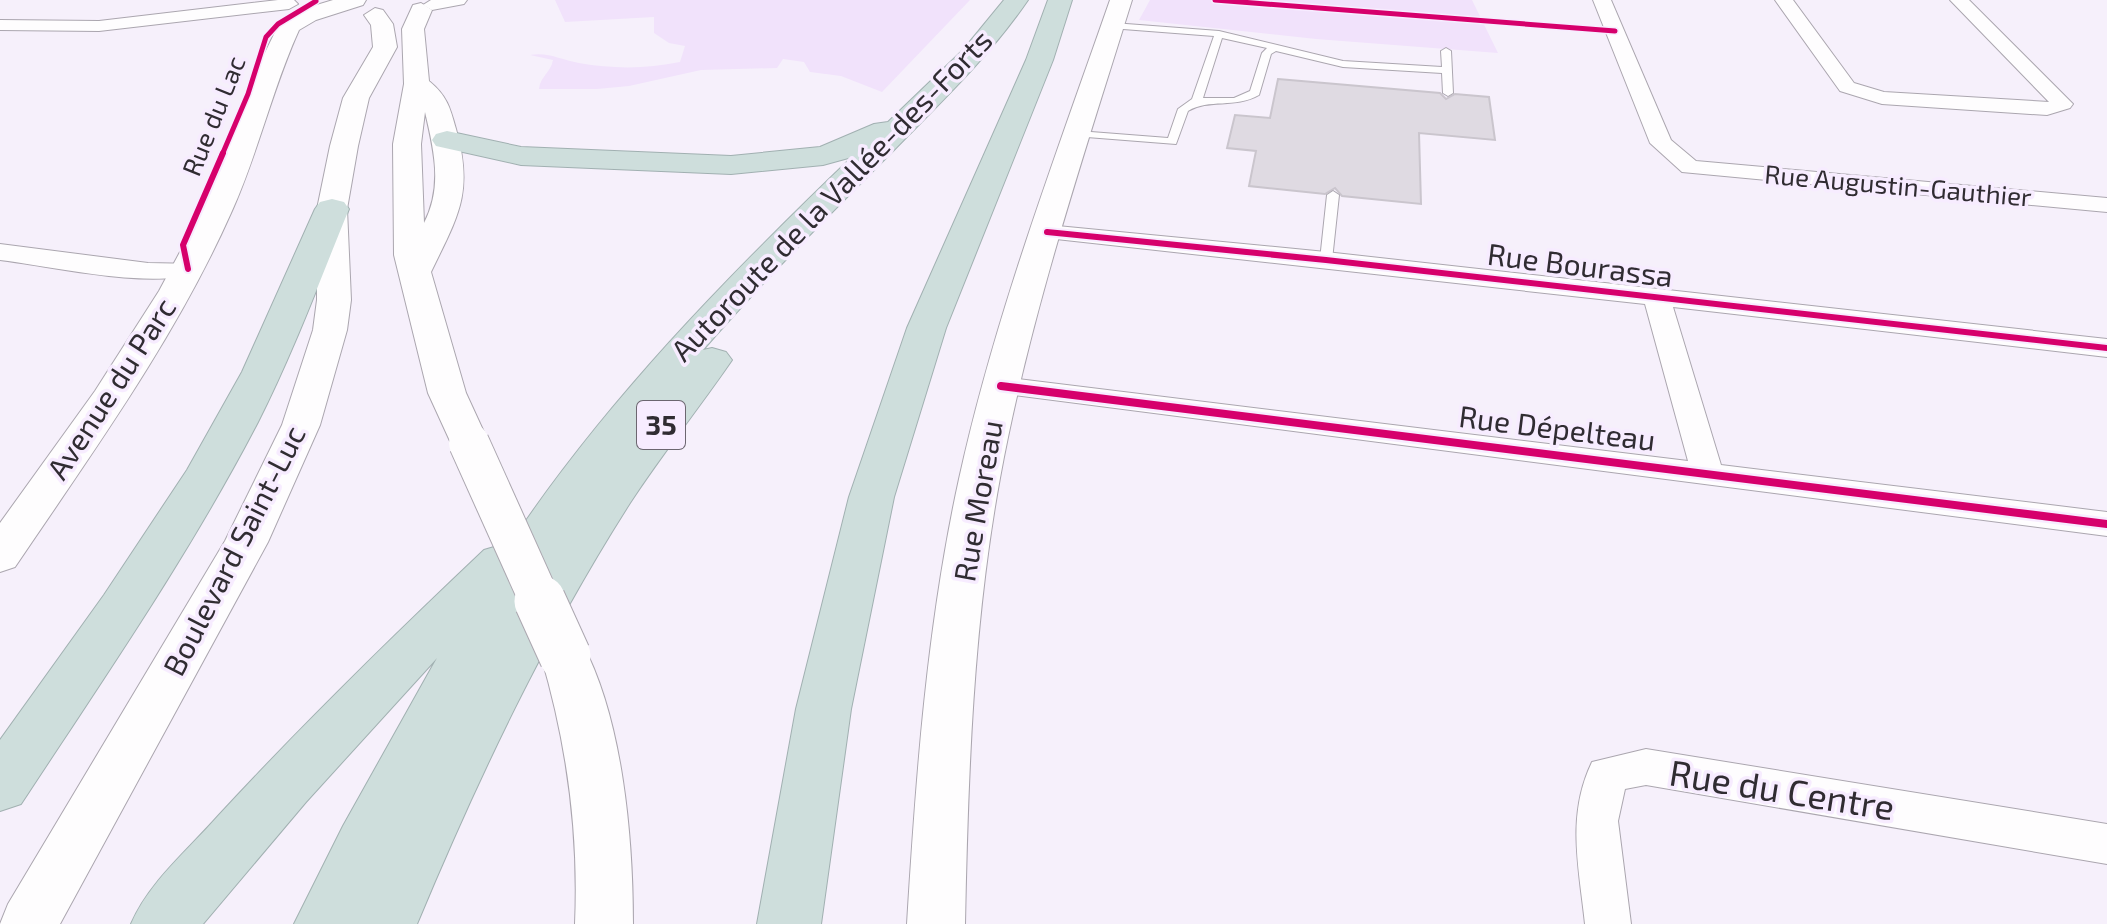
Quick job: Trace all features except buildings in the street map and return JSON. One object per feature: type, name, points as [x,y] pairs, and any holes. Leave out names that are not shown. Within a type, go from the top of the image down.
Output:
[{"type":"highway","name":"Autoroute de la Vallée-des-Forts","points":[[326,924],[452,677],[560,505],[640,400],[690,341],[978,48],[1016,0]]},
{"type":"highway","name":"Autoroute de la Vallée-des-Forts","points":[[385,924],[497,688],[564,571],[660,426],[744,322],[974,82],[1042,0]]},
{"type":"highway","points":[[789,924],[832,667],[888,445],[926,331],[1048,38],[1060,0]]},
{"type":"highway","points":[[447,140],[521,156],[731,165],[796,161],[835,153],[912,116]]},
{"type":"highway","points":[[451,178],[482,165],[521,156]]},
{"type":"highway","points":[[731,165],[765,174],[786,192],[787,209],[773,254]]},
{"type":"highway","points":[[0,786],[141,581],[219,455],[251,394],[332,209]]},
{"type":"highway","points":[[163,924],[277,792],[374,687],[560,505]]},
{"type":"street","points":[[458,0],[431,5],[413,29],[417,84],[407,144],[407,218],[414,273],[447,393],[565,656],[582,709],[594,771],[603,854],[604,924]]},
{"type":"street","name":"Rue Augustin-Gauthier","points":[[1602,0],[1661,143],[1690,167],[2107,205]]},
{"type":"street","points":[[1784,0],[1847,87],[1882,98],[2047,109],[2063,104],[1959,0]]},
{"type":"street","name":"Rue du Lac","points":[[0,25],[99,26],[289,4]]},
{"type":"street","name":"Avenue du Parc","points":[[0,556],[129,368],[188,269],[217,211],[283,37],[361,7],[431,5]]},
{"type":"street","name":"Boulevard Saint-Luc","points":[[29,924],[231,569],[269,498],[301,425],[322,361],[334,300],[332,209],[356,98],[385,47],[382,24],[361,7]]},
{"type":"street","name":"Rue Moreau","points":[[936,924],[956,635],[971,528],[1001,386],[1117,13]]},
{"type":"street","points":[[414,273],[443,216],[451,178],[447,140],[435,99],[417,84]]},
{"type":"street","name":"Rue Bourassa","points":[[1047,232],[1326,260],[2107,348]]},
{"type":"street","points":[[0,252],[148,271],[188,269]]},
{"type":"street","points":[[1657,299],[1707,471]]},
{"type":"street","name":"Rue Dépelteau","points":[[1001,386],[1707,471],[2107,524]]},
{"type":"street","name":"Rue du Centre","points":[[1608,924],[1596,821],[1607,775],[1646,767],[2107,844]]},
{"type":"lane","points":[[1117,13],[1343,64],[1447,70]]},
{"type":"lane","points":[[1197,101],[1219,34]]},
{"type":"lane","points":[[1078,134],[1172,142],[1183,109],[1197,101],[1225,103],[1255,93],[1267,53],[1274,48]]},
{"type":"lane","points":[[1446,51],[1448,93]]},
{"type":"lane","points":[[1326,260],[1333,195]]},
{"type":"shaded area","points":[[555,0],[970,0],[882,92],[841,76],[810,72],[804,62],[783,59],[777,68],[701,70],[629,86],[597,89],[539,89],[553,60],[530,55],[549,55],[604,66],[642,67],[680,62],[685,46],[669,43],[654,33],[654,17],[565,22]]},
{"type":"shaded area","points":[[1150,0],[1472,0],[1498,53],[1316,39],[1139,20]]},
{"type":"cycle path","points":[[1215,0],[1615,31]]},
{"type":"cycle path","points":[[188,269],[183,245],[248,94],[266,37],[278,24],[316,1]]},
{"type":"cycle path","points":[[1047,232],[1326,260],[2107,348]]},
{"type":"cycle path","points":[[1001,386],[2107,524]]}]
